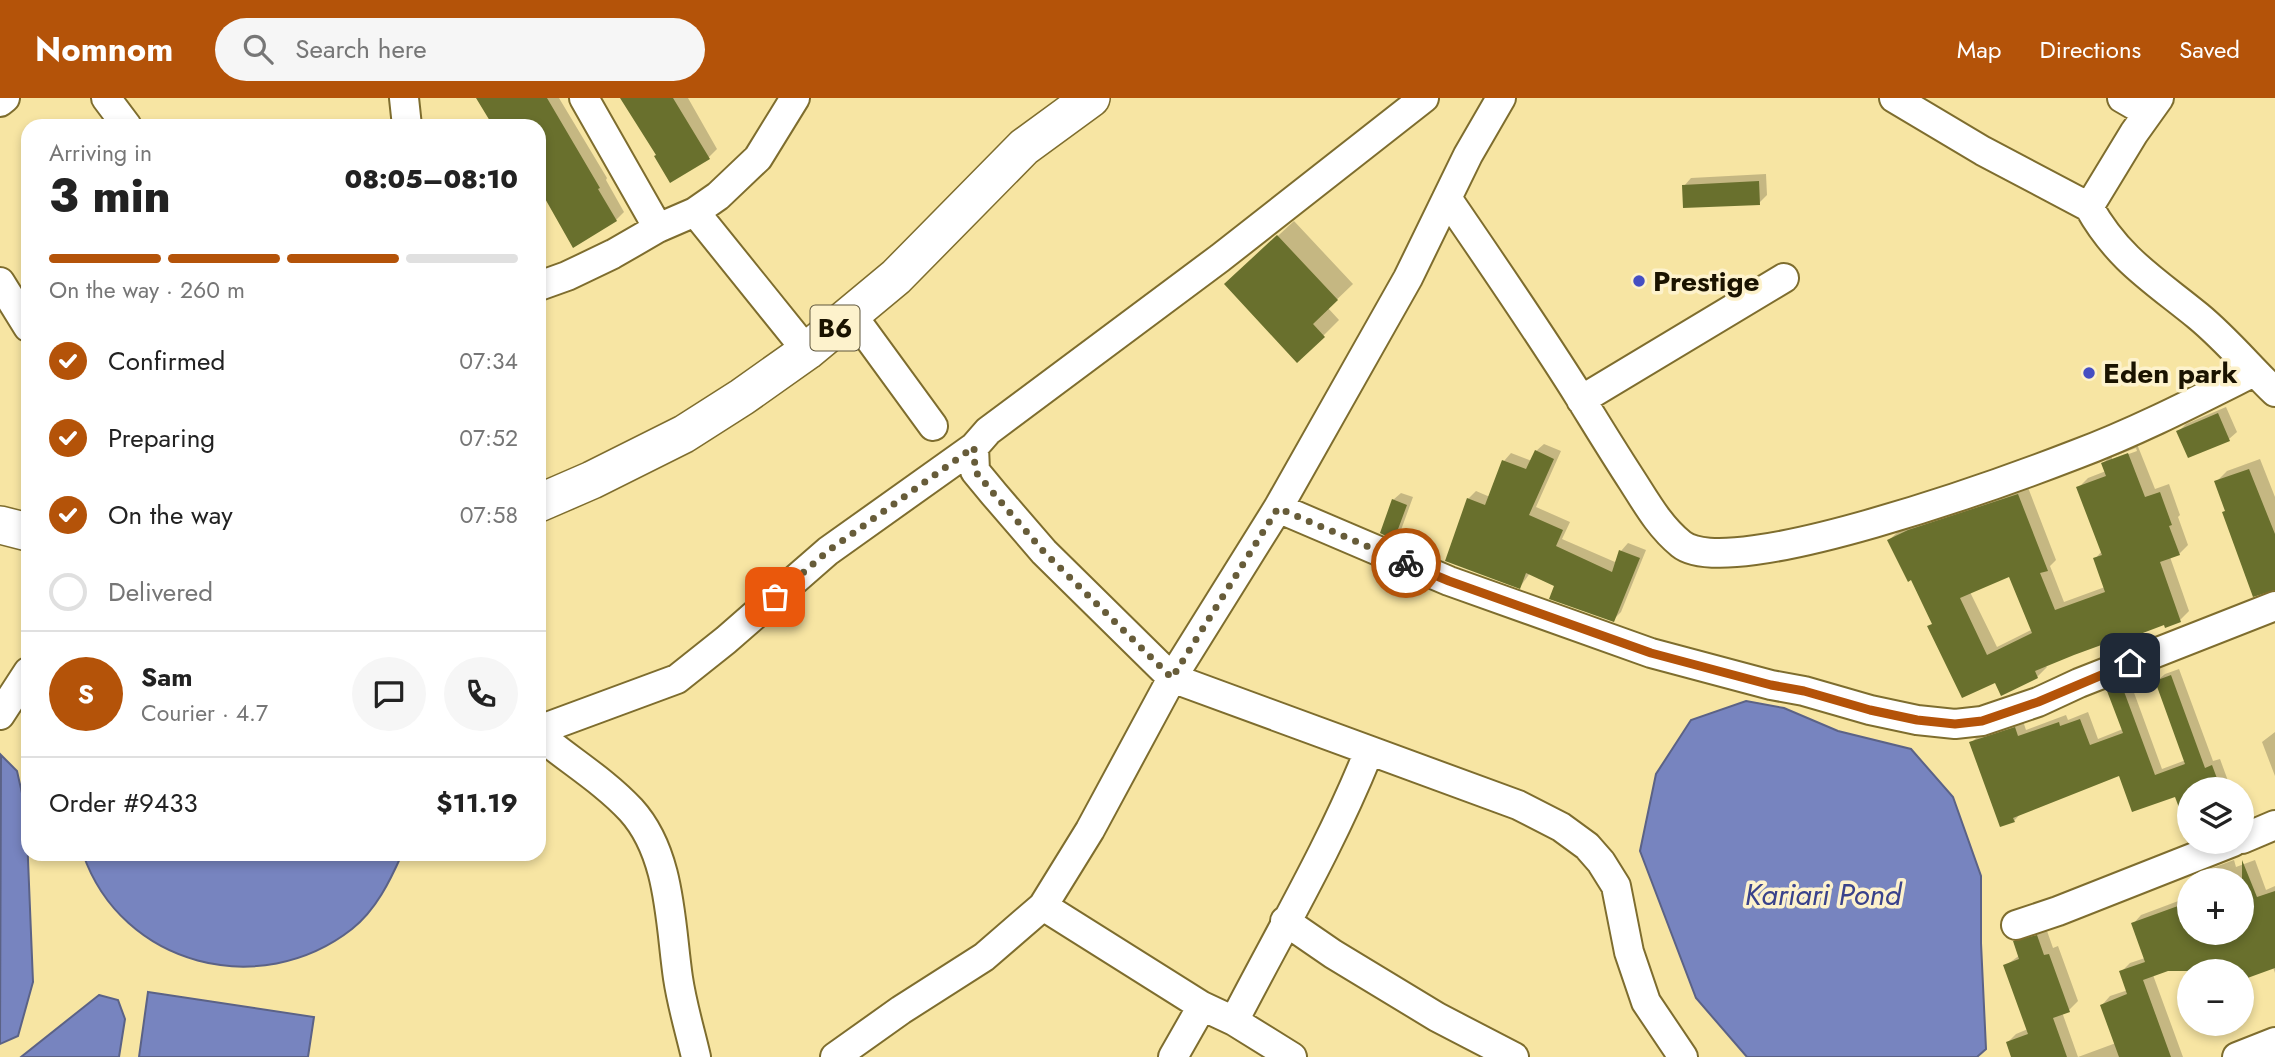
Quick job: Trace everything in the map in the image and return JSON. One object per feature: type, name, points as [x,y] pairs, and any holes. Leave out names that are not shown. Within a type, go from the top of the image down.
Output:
[{"type":"main road","name":"B6","points":[[546,500],[684,434],[807,351],[896,277],[1024,147],[1091,98]]},
{"type":"main road","points":[[0,525],[21,530]]},
{"type":"street","points":[[0,102],[5,98]]},
{"type":"street","points":[[106,98],[122,119]]},
{"type":"street","points":[[404,98],[406,119]]},
{"type":"street","points":[[584,98],[658,228]]},
{"type":"street","points":[[546,283],[695,212],[718,196],[758,158],[795,98]]},
{"type":"street","points":[[546,727],[677,679],[828,551],[974,447],[988,431],[1220,258],[1424,98]]},
{"type":"street","points":[[835,1057],[901,1010],[984,957],[1042,906],[1090,830],[1172,678],[1278,508],[1408,278],[1468,155],[1501,98]]},
{"type":"street","points":[[1894,98],[2089,207],[2118,248],[2154,283],[2200,317],[2275,392]]},
{"type":"street","points":[[2089,207],[2153,106],[2122,98]]},
{"type":"street","points":[[1447,198],[1656,518],[1683,546],[1708,554],[1821,538],[1976,489],[2090,449],[2165,417],[2254,372]]},
{"type":"street","points":[[695,212],[807,351]]},
{"type":"street","points":[[1581,400],[1784,278]]},
{"type":"street","points":[[0,282],[21,316]]},
{"type":"street","points":[[852,315],[933,426]]},
{"type":"street","points":[[974,447],[975,471],[994,494],[1044,552],[1172,678],[1518,805],[1561,827],[1587,846],[1616,886],[1629,953],[1646,1002],[1683,1057]]},
{"type":"street","points":[[1278,508],[1449,581],[1651,653],[1870,710],[1917,720],[1955,724],[1982,721],[2038,702],[2079,683],[2275,606]]},
{"type":"street","points":[[0,715],[21,683]]},
{"type":"street","points":[[546,740],[611,791],[632,812],[650,838],[663,878],[672,921],[679,980],[696,1057]]},
{"type":"street","points":[[1234,1021],[1351,796],[1369,751]]},
{"type":"street","points":[[2254,834],[2275,825]]},
{"type":"street","points":[[2016,925],[2202,854]]},
{"type":"street","points":[[1042,906],[1202,1006],[1234,1021],[1292,1057]]},
{"type":"street","points":[[1285,921],[1333,954],[1437,1017],[1514,1057]]},
{"type":"street","points":[[1173,1057],[1202,1006]]},
{"type":"street","points":[[2237,1057],[2275,1042]]},
{"type":"water","name":"Kariari Pond","points":[[1746,701],[1784,708],[1838,731],[1911,749],[1953,797],[1981,876],[1986,1049],[1977,1057],[1747,1057],[1696,998],[1640,851],[1656,774],[1691,720]]},
{"type":"water","points":[[1,755],[17,771],[21,789],[21,861],[28,861],[33,982],[18,1036],[0,1044]]},
{"type":"water","points":[[86,861],[399,861],[375,904],[352,929],[316,951],[277,963],[237,966],[198,960],[161,946],[129,923],[102,892]]},
{"type":"water","points":[[148,992],[314,1017],[308,1057],[139,1057]]},
{"type":"water","points":[[99,995],[118,1000],[125,1019],[119,1057],[21,1057]]},
{"type":"building","points":[[476,98],[547,98],[617,221],[573,248],[546,200],[546,119],[489,119]]},
{"type":"building","points":[[620,98],[673,98],[710,159],[670,183],[654,156],[656,155]]},
{"type":"building","points":[[1759,181],[1760,205],[1683,208],[1682,185]]},
{"type":"building","points":[[1277,235],[1338,300],[1313,324],[1325,337],[1297,363],[1224,284]]},
{"type":"building","points":[[2218,413],[2230,441],[2188,458],[2176,431]]},
{"type":"building","points":[[1535,450],[1554,459],[1529,515],[1563,530],[1556,546],[1612,572],[1619,550],[1640,558],[1614,622],[1549,599],[1554,586],[1526,573],[1520,589],[1445,561],[1467,498],[1485,505],[1502,460],[1526,469]]},
{"type":"building","points":[[2128,453],[2145,497],[2160,492],[2180,555],[2160,562],[2181,622],[2165,628],[2164,625],[2127,639],[2126,636],[2035,671],[2038,678],[2001,696],[1995,683],[1962,698],[1927,626],[1932,624],[1911,580],[1908,582],[1887,540],[1908,530],[2018,494],[2048,571],[2040,573],[2055,610],[2105,592],[2093,558],[2102,555],[2076,487],[2106,476],[2101,463]],"holes":[[[2009,577],[2032,633],[1987,655],[1960,598]]]},
{"type":"building","points":[[2249,469],[2275,534],[2275,590],[2253,597],[2222,512],[2225,511],[2214,481]]},
{"type":"building","points":[[1392,499],[1407,505],[1394,540],[1380,533]]},
{"type":"building","points":[[2171,675],[2205,768],[2212,765],[2216,777],[2177,777],[2177,802],[2175,797],[2132,812],[2119,776],[2013,818],[2015,822],[2000,827],[1969,742],[2015,727],[2018,736],[2059,722],[2060,726],[2080,719],[2090,745],[2123,733],[2107,691],[2122,686],[2155,775],[2185,764],[2155,681]]},
{"type":"building","points":[[2254,890],[2257,897],[2275,891],[2275,968],[2254,976],[2254,959],[2177,959],[2177,971],[2168,971],[2143,980],[2171,1057],[2119,1057],[2100,1005],[2127,994],[2119,971],[2145,962],[2131,923],[2177,906],[2177,945],[2254,945]]},
{"type":"building","points":[[2037,935],[2044,955],[2049,954],[2070,1012],[2053,1018],[2067,1057],[2011,1057],[2006,1042],[2028,1034],[2003,965],[2019,959],[2013,941]]},
{"type":"way so far","points":[[775,597],[868,520],[974,447],[975,471],[994,494],[1044,552],[1172,678],[1220,596],[1278,508],[1406,563]]},
{"type":"place","name":"Prestige","points":[[1639,281]]},
{"type":"place","name":"Eden park","points":[[2089,373]]},
{"type":"route","points":[[1406,563],[1651,653],[1917,720],[1955,724],[1982,721],[2038,702],[2130,663]]}]
